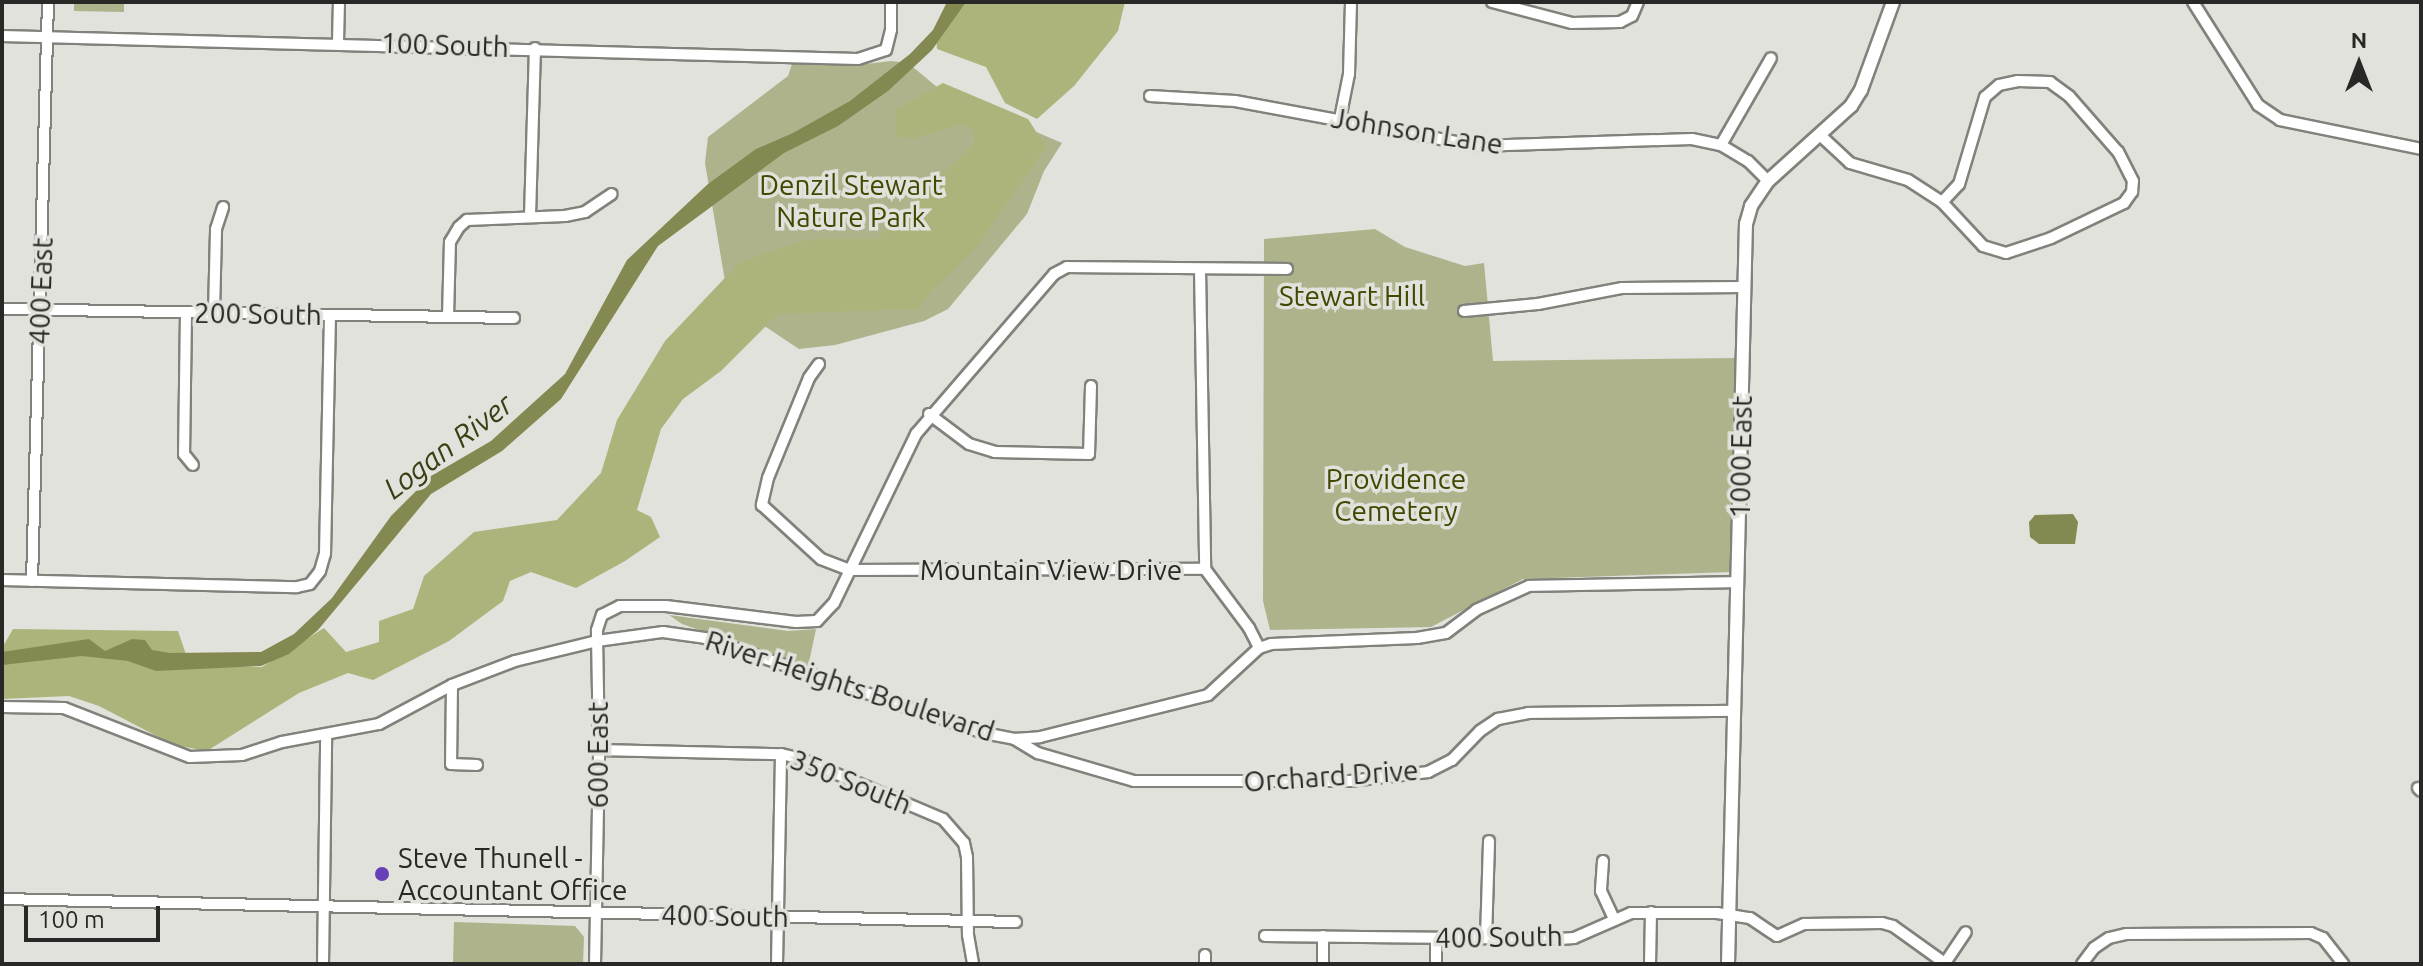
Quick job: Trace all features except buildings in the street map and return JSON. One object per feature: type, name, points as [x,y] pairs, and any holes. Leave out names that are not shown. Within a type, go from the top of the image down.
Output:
[{"type":"street","name":"400 East","points":[[32,581],[48,2]]},
{"type":"street","points":[[338,42],[339,2]]},
{"type":"street","name":"100 South","points":[[2,36],[338,42],[858,59],[886,50],[891,30],[891,2]]},
{"type":"street","points":[[1340,119],[1349,74],[1351,2]]},
{"type":"street","points":[[1492,2],[1572,23],[1620,22],[1632,16],[1638,2]]},
{"type":"street","name":"1000 East","points":[[1728,964],[1746,224],[1751,206],[1768,181],[1851,106],[1861,90],[1893,2]]},
{"type":"street","points":[[2193,2],[2249,93],[2258,105],[2280,120],[2421,149]]},
{"type":"street","points":[[530,216],[535,48]]},
{"type":"street","points":[[1721,145],[1771,58]]},
{"type":"street","points":[[1820,135],[1850,163],[1908,180],[1942,202],[1983,246],[2006,253],[2051,238],[2113,209],[2132,192],[2133,181],[2118,152],[2069,96],[2050,82],[2018,81],[1999,85],[1985,97],[1959,184],[1942,202]]},
{"type":"street","name":"Johnson Lane","points":[[1150,96],[1235,101],[1478,146],[1692,139],[1721,145],[1748,161],[1768,181]]},
{"type":"street","points":[[448,317],[450,242],[459,227],[479,217],[585,212],[612,194]]},
{"type":"street","points":[[214,313],[216,229],[223,207]]},
{"type":"street","points":[[597,641],[602,615],[620,606],[666,606],[796,622],[817,621],[828,613],[916,434],[929,414],[957,388],[1054,274],[1067,267],[1287,269]]},
{"type":"street","points":[[1200,269],[1205,569]]},
{"type":"street","points":[[1464,311],[1538,304],[1622,288],[1743,287]]},
{"type":"street","name":"200 South","points":[[2,309],[514,318]]},
{"type":"street","points":[[186,313],[184,454],[193,465]]},
{"type":"street","points":[[2,580],[297,587],[310,584],[320,571],[325,554],[330,315]]},
{"type":"street","points":[[819,364],[809,378],[768,478],[762,505],[821,559],[849,570]]},
{"type":"street","points":[[929,414],[969,444],[995,452],[1089,454],[1091,386]]},
{"type":"street","name":"Mountain View Drive","points":[[849,570],[1205,569],[1249,628],[1259,648]]},
{"type":"street","points":[[1259,648],[1271,644],[1417,638],[1446,633],[1476,610],[1529,586],[1738,582]]},
{"type":"street","name":"River Heights Boulevard","points":[[2,707],[64,708],[190,757],[242,755],[282,742],[379,724],[452,685],[515,661],[641,633],[686,634],[984,733],[1014,739],[1040,737],[1208,695],[1259,648]]},
{"type":"street","name":"600 East","points":[[595,964],[599,750],[597,641]]},
{"type":"street","points":[[452,685],[451,764],[477,765]]},
{"type":"street","name":"Orchard Drive","points":[[1014,739],[1038,753],[1134,781],[1350,781],[1428,772],[1452,760],[1480,731],[1498,719],[1528,713],[1733,711]]},
{"type":"street","points":[[323,964],[326,736]]},
{"type":"street","name":"350 South","points":[[599,750],[781,754],[799,758],[943,819],[955,829],[967,857],[967,921],[969,953],[973,964]]},
{"type":"street","points":[[777,964],[781,754]]},
{"type":"street","points":[[1486,938],[1489,841]]},
{"type":"street","points":[[1603,861],[1601,891],[1614,919]]},
{"type":"street","name":"400 South","points":[[2,899],[1016,922]]},
{"type":"street","points":[[1650,964],[1651,912]]},
{"type":"street","name":"400 South","points":[[1265,936],[1574,938],[1631,913],[1729,914],[1750,918],[1777,936],[1804,924],[1882,923],[1893,926],[1946,964]]},
{"type":"street","points":[[1946,964],[1966,932]]},
{"type":"street","points":[[2082,964],[2094,948],[2109,938],[2127,934],[2311,933],[2323,938],[2343,964]]},
{"type":"street","points":[[1323,936],[1323,964]]},
{"type":"street","points":[[1436,938],[1436,964]]},
{"type":"green space","points":[[74,2],[124,2],[124,12],[74,11]]},
{"type":"green space","name":"Denzil Stewart Nature Park","points":[[891,61],[908,63],[943,92],[1062,143],[1044,171],[1027,214],[948,309],[924,321],[835,345],[799,349],[766,327],[744,324],[725,281],[705,163],[708,137],[788,76],[792,64],[849,66]]},
{"type":"green space","name":"Providence Cemetery","points":[[1375,229],[1405,247],[1465,266],[1484,263],[1493,361],[1735,358],[1731,572],[1523,579],[1431,627],[1270,630],[1263,601],[1264,239]]},
{"type":"green space","points":[[669,615],[788,631],[816,629],[808,667],[682,624]]},
{"type":"green space","points":[[454,922],[575,926],[584,937],[583,964],[453,964]]},
{"type":"shaded area","points":[[947,2],[966,2],[932,50],[888,91],[838,126],[784,153],[658,246],[561,399],[502,451],[431,494],[318,630],[289,654],[261,666],[156,671],[128,661],[82,656],[2,665],[2,652],[89,639],[105,651],[132,639],[145,640],[152,650],[170,653],[261,652],[294,634],[332,598],[391,516],[431,476],[491,441],[565,374],[627,260],[708,184],[756,149],[793,133],[850,101],[910,54],[933,30]]},
{"type":"shaded area","points":[[953,2],[1125,2],[1118,31],[1074,86],[1037,119],[1005,103],[986,67],[937,49],[936,33]]},
{"type":"shaded area","points":[[943,83],[1028,119],[1046,147],[976,248],[930,292],[919,309],[778,314],[721,371],[683,399],[661,429],[637,510],[651,517],[660,537],[625,561],[576,588],[531,572],[510,581],[503,601],[449,641],[373,680],[348,673],[299,693],[207,751],[174,745],[99,706],[69,696],[2,699],[2,648],[13,629],[178,631],[190,666],[262,667],[324,628],[346,652],[379,642],[379,621],[413,609],[424,576],[474,532],[557,520],[601,473],[617,420],[665,341],[740,262],[809,239],[877,239],[975,142],[972,129],[961,124],[916,138],[895,137],[895,110]]},
{"type":"shaded area","points":[[2073,514],[2078,522],[2075,544],[2039,544],[2030,537],[2029,522],[2035,515]]},
{"type":"place","name":"Steve Thunell - Accountant Office","points":[[382,874]]},
{"type":"park label","name":"Stewart Hill","points":[[1352,296]]},
{"type":"water label","name":"Logan River","points":[[448,446]]}]
